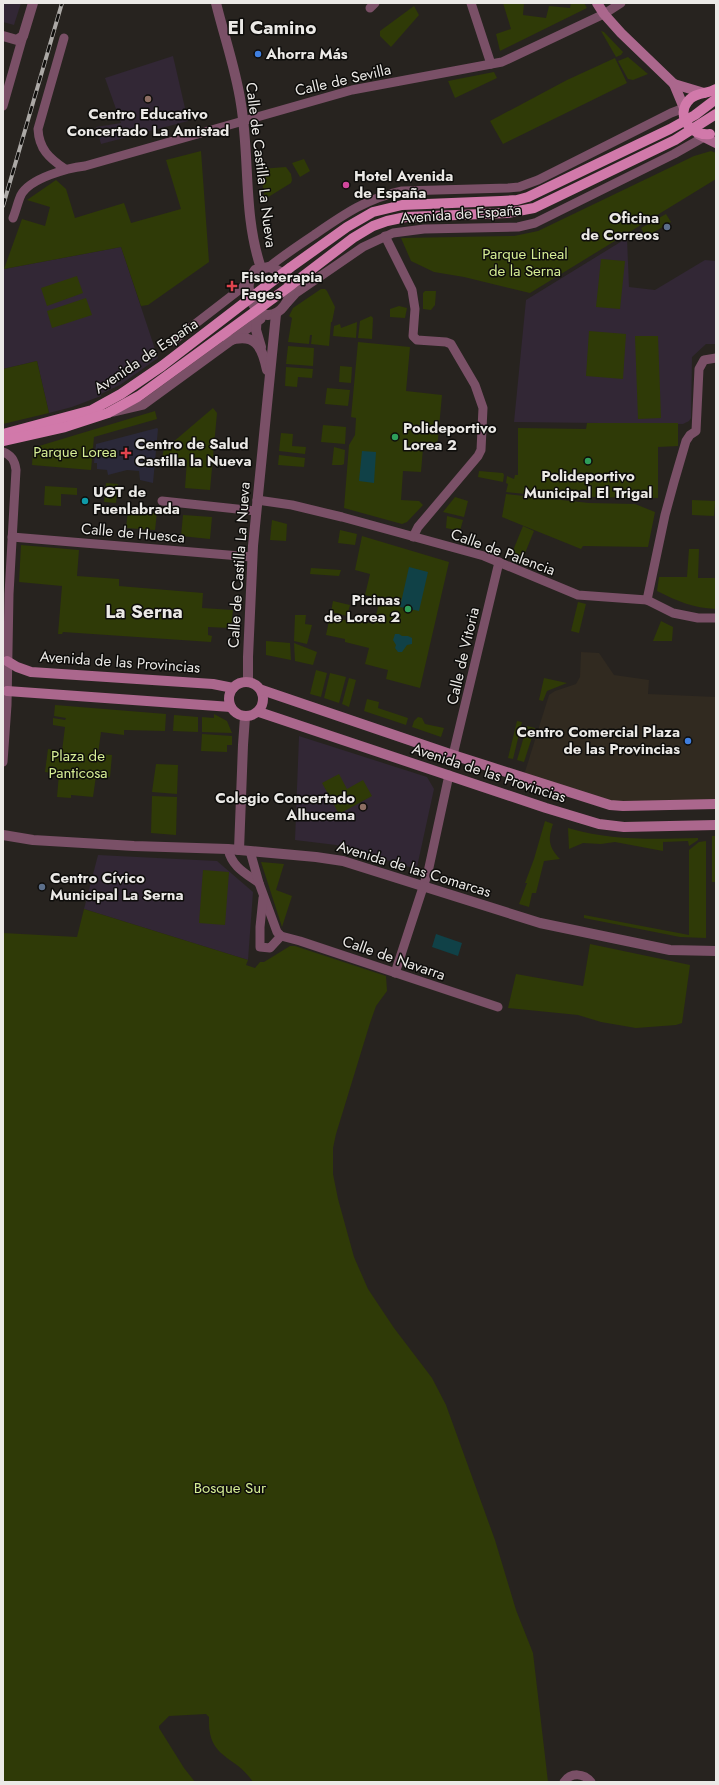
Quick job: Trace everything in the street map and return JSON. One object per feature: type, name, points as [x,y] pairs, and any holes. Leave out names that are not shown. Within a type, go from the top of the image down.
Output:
[{"type":"main road","points":[[597,3],[620,33],[674,84],[684,108],[685,120],[716,143]]},
{"type":"main road","points":[[674,84],[704,93]]},
{"type":"main road","name":"Avenida de España","points":[[684,108],[694,96],[716,89]]},
{"type":"main road","name":"Avenida de España","points":[[704,93],[716,98]]},
{"type":"main road","name":"Avenida de España","points":[[3,434],[75,416],[92,410],[107,402],[162,366],[347,227],[373,212],[402,205],[517,200],[528,197],[670,129],[716,98]]},
{"type":"main road","name":"Avenida de España","points":[[3,442],[65,427],[108,413],[139,396],[353,238],[374,226],[387,221],[422,215],[507,213],[524,211],[704,133],[716,114]]},
{"type":"main road","name":"Avenida de las Provincias","points":[[7,661],[17,667],[32,672],[213,684],[232,688]]},
{"type":"main road","points":[[248,682],[256,684],[262,690],[264,698],[263,705],[259,712],[253,716],[245,717],[237,714],[231,707],[229,694],[232,688],[240,683],[248,682]]},
{"type":"main road","name":"Avenida de las Provincias","points":[[262,690],[453,755],[610,805],[716,804]]},
{"type":"main road","points":[[7,691],[231,707]]},
{"type":"main road","name":"Avenida de las Provincias","points":[[259,712],[546,808],[599,824],[624,827],[716,825]]},
{"type":"street","points":[[3,106],[33,3]]},
{"type":"street","name":"Calle de Castilla La Nueva","points":[[216,3],[241,104],[249,215],[256,251],[265,267],[255,270],[250,278]]},
{"type":"street","points":[[471,3],[491,64]]},
{"type":"street","name":"Calle de Sevilla","points":[[13,218],[22,194],[37,181],[65,169],[85,166],[352,90],[511,59],[604,14],[621,3]]},
{"type":"street","points":[[3,36],[17,40],[23,36]]},
{"type":"street","points":[[64,38],[38,129],[39,141],[45,153],[65,169]]},
{"type":"street","points":[[671,113],[675,110],[676,106],[674,84]]},
{"type":"street","name":"Avenida de España","points":[[265,267],[352,209],[384,195],[402,191],[519,187],[538,180],[671,113],[684,108]]},
{"type":"street","name":"Avenida de España","points":[[108,413],[143,404],[228,341],[287,304],[296,293],[309,283],[364,247],[386,236],[407,230],[518,227],[535,223],[674,154],[704,133]]},
{"type":"street","points":[[386,236],[415,299],[413,336],[417,340],[446,342],[451,344],[477,390],[483,408],[481,450],[478,456],[412,536]]},
{"type":"street","points":[[265,267],[277,269],[284,274],[290,286],[290,296],[287,304]]},
{"type":"street","points":[[250,278],[248,288],[251,299],[257,310],[271,314]]},
{"type":"street","name":"Avenida de España","points":[[173,341],[243,287],[250,278]]},
{"type":"street","name":"Calle de Castilla La Nueva","points":[[257,310],[255,323],[268,378]]},
{"type":"street","name":"Calle de Castilla La Nueva","points":[[248,682],[252,557],[268,378],[271,314]]},
{"type":"street","points":[[228,341],[246,338],[252,340],[261,349]]},
{"type":"street","points":[[646,600],[667,508],[686,441],[690,435],[696,431],[699,369],[704,360],[716,358]]},
{"type":"street","points":[[3,452],[10,455],[15,463],[16,470],[3,762]]},
{"type":"street","name":"Calle de Palencia","points":[[162,501],[257,506],[292,505],[484,556],[578,595],[646,600],[673,613],[698,618],[716,618]]},
{"type":"street","name":"Calle de Huesca","points":[[12,537],[252,557]]},
{"type":"street","name":"Calle de Vitoria","points":[[453,755],[499,562]]},
{"type":"street","points":[[239,850],[245,717]]},
{"type":"street","points":[[395,973],[428,872],[449,775]]},
{"type":"street","name":"Avenida de las Comarcas","points":[[3,836],[33,840],[134,846],[228,849],[343,861],[512,915],[576,931],[670,950],[716,951]]},
{"type":"street","points":[[228,849],[230,859],[242,871],[259,883]]},
{"type":"street","points":[[250,851],[263,894],[277,932],[281,936],[270,948],[260,946],[263,894]]},
{"type":"street","name":"Calle de Navarra","points":[[281,936],[498,1007]]},
{"type":"street","points":[[564,1782],[570,1776],[575,1774],[585,1776],[591,1782]]},
{"type":"shaded area","points":[[3,3],[21,3],[14,25],[3,22]]},
{"type":"shaded area","name":"Centro Educativo Concertado La Amistad","points":[[173,56],[188,121],[101,144],[96,127],[121,123],[105,78]]},
{"type":"shaded area","points":[[627,238],[629,287],[655,290],[705,260],[716,261],[716,344],[706,344],[692,357],[691,418],[683,424],[514,422],[526,300]]},
{"type":"shaded area","points":[[121,247],[158,358],[120,385],[101,394],[101,396],[72,407],[49,413],[37,361],[3,369],[4,269]]},
{"type":"shaded area","name":"Centro de Salud Castilla la Nueva","points":[[157,428],[153,483],[140,480],[139,471],[127,470],[108,475],[107,470],[97,469],[97,463],[94,463],[96,444]]},
{"type":"shaded area","points":[[581,652],[599,653],[614,675],[649,680],[648,694],[716,697],[716,801],[619,803],[524,775],[549,695],[555,691],[576,684],[580,677]]},
{"type":"shaded area","name":"Colegio Concertado Alhucema","points":[[299,736],[427,777],[434,789],[417,867],[413,868],[336,845],[295,840]]},
{"type":"shaded area","points":[[98,855],[217,861],[253,892],[248,960],[84,909]]},
{"type":"green space","points":[[503,3],[524,3],[523,15],[546,18],[549,6],[570,8],[571,3],[584,3],[587,8],[500,51],[496,34],[511,29]]},
{"type":"green space","points":[[414,6],[419,15],[391,47],[380,36],[380,31]]},
{"type":"green space","points":[[601,31],[604,32],[623,52],[621,55],[616,57]]},
{"type":"green space","points":[[628,57],[648,74],[633,80],[628,79],[618,61]]},
{"type":"green space","points":[[615,58],[627,83],[503,144],[490,121],[567,80]]},
{"type":"green space","points":[[494,72],[497,78],[455,98],[448,81]]},
{"type":"green space","points":[[201,151],[209,262],[148,305],[141,306],[121,247],[4,269],[22,219],[45,226],[50,207],[27,200],[56,180],[66,189],[75,218],[124,203],[131,223],[181,209],[166,160]]},
{"type":"green space","name":"Parque Lineal de la Serna","points":[[711,151],[716,153],[716,179],[530,293],[464,277],[434,272],[411,261],[401,238],[514,236],[538,231],[694,156]]},
{"type":"green space","points":[[304,159],[310,171],[300,177],[292,163]]},
{"type":"green space","points":[[286,167],[291,174],[291,183],[265,199],[260,169]]},
{"type":"green space","points":[[666,214],[671,222],[646,237],[641,228]]},
{"type":"green space","points":[[601,259],[625,261],[620,309],[596,307]]},
{"type":"green space","points":[[77,276],[83,293],[47,306],[41,288]]},
{"type":"green space","points":[[321,289],[325,289],[327,291],[335,307],[331,322],[329,346],[311,344],[312,335],[310,335],[309,344],[288,342],[292,318],[289,316],[293,308]]},
{"type":"green space","points":[[425,291],[436,291],[435,305],[431,310],[423,309],[423,293]]},
{"type":"green space","points":[[86,298],[92,315],[52,328],[47,311]]},
{"type":"green space","points":[[399,306],[407,308],[405,318],[390,317],[390,309]]},
{"type":"green space","points":[[371,316],[373,318],[372,339],[358,338],[360,321]]},
{"type":"green space","points":[[357,322],[356,338],[333,336],[334,326],[340,324],[341,328]]},
{"type":"green space","points":[[589,331],[626,334],[623,379],[586,376]]},
{"type":"green space","points":[[635,336],[658,336],[661,418],[638,419]]},
{"type":"green space","name":"Polideportivo Lorea 2","points":[[358,342],[410,347],[406,391],[442,395],[437,449],[423,448],[421,472],[403,471],[401,500],[419,501],[423,505],[407,522],[402,524],[344,508],[349,445],[355,435],[356,418],[351,417]]},
{"type":"green space","points":[[288,346],[314,348],[313,366],[286,364]]},
{"type":"green space","points":[[37,361],[49,413],[3,424],[3,369]]},
{"type":"green space","points":[[340,366],[352,367],[351,383],[339,382]]},
{"type":"green space","points":[[286,367],[313,369],[312,378],[298,377],[297,387],[285,386]]},
{"type":"green space","points":[[327,388],[350,390],[348,406],[325,404]]},
{"type":"green space","points":[[213,408],[217,413],[210,490],[185,488],[187,460],[162,458],[165,443],[172,443]]},
{"type":"green space","name":"Parque Lorea","points":[[155,411],[157,419],[94,437],[91,470],[32,465],[33,450],[39,446]]},
{"type":"green space","name":"Polideportivo Municipal El Trigal","points":[[587,423],[678,423],[678,446],[658,447],[658,498],[589,497],[589,500],[585,500],[506,492],[508,484],[506,483],[507,476],[514,479],[515,475],[518,475],[518,428],[586,429]]},
{"type":"green space","points":[[323,425],[346,427],[345,444],[321,442]]},
{"type":"green space","points":[[281,433],[293,434],[292,446],[306,447],[305,454],[279,451]]},
{"type":"green space","points":[[334,447],[345,450],[344,464],[332,465]]},
{"type":"green space","points":[[279,455],[305,458],[304,467],[278,465]]},
{"type":"green space","points":[[479,471],[503,473],[503,482],[478,477]]},
{"type":"green space","points":[[106,483],[118,484],[116,503],[104,502]]},
{"type":"green space","points":[[45,486],[77,488],[77,495],[61,494],[61,506],[44,505]]},
{"type":"green space","points":[[506,494],[589,503],[635,504],[655,512],[648,547],[583,546],[581,549],[502,517]]},
{"type":"green space","points":[[455,497],[468,501],[464,517],[443,512]]},
{"type":"green space","points":[[692,500],[715,501],[714,516],[692,515]]},
{"type":"green space","points":[[128,510],[157,513],[155,530],[126,528]]},
{"type":"green space","points":[[183,515],[212,517],[210,539],[181,536]]},
{"type":"green space","points":[[447,516],[463,520],[460,531],[446,528]]},
{"type":"green space","points":[[272,520],[287,524],[286,541],[270,540]]},
{"type":"green space","points":[[523,526],[534,531],[523,558],[512,553]]},
{"type":"green space","points":[[340,530],[357,534],[355,545],[338,543]]},
{"type":"green space","name":"Picinas de Lorea 2","points":[[362,536],[449,562],[420,688],[386,679],[388,670],[365,664],[369,648],[345,642],[345,639],[326,635],[330,616],[352,622],[353,619],[374,624],[380,599],[365,595],[370,574],[355,570]]},
{"type":"green space","points":[[21,545],[79,550],[77,576],[119,579],[119,586],[203,593],[202,608],[233,610],[231,628],[208,627],[208,635],[212,636],[211,642],[63,632],[62,634],[58,634],[62,586],[19,582]]},
{"type":"green space","points":[[689,549],[699,549],[698,578],[716,578],[716,609],[685,603],[657,591],[659,577],[687,577]]},
{"type":"green space","points":[[311,568],[341,570],[339,576],[310,574]]},
{"type":"green space","points":[[333,601],[350,605],[347,616],[331,612]]},
{"type":"green space","points":[[578,602],[586,604],[579,633],[571,631]]},
{"type":"green space","points":[[295,615],[306,615],[305,624],[312,625],[307,644],[294,641]]},
{"type":"green space","points":[[661,621],[673,627],[672,641],[653,641]]},
{"type":"green space","points":[[266,641],[290,643],[291,660],[266,655]]},
{"type":"green space","points":[[294,643],[317,652],[313,665],[295,661]]},
{"type":"green space","points":[[316,670],[327,673],[321,697],[310,694]]},
{"type":"green space","points":[[330,673],[346,677],[339,703],[324,698]]},
{"type":"green space","points":[[349,678],[356,680],[349,707],[342,704]]},
{"type":"green space","points":[[544,678],[567,683],[547,691],[543,701],[539,700]]},
{"type":"green space","points":[[367,699],[379,702],[378,708],[408,718],[406,725],[364,711]]},
{"type":"green space","name":"Plaza de Panticosa","points":[[55,705],[166,714],[165,731],[124,730],[124,735],[101,732],[98,754],[112,755],[110,777],[96,776],[93,797],[71,795],[71,798],[57,797],[59,774],[45,772],[48,749],[62,751],[65,727],[53,725],[53,718],[65,720],[66,718],[54,716]]},
{"type":"green space","points":[[214,714],[227,721],[232,733],[202,732],[202,717],[214,718]]},
{"type":"green space","points":[[174,715],[198,717],[198,732],[173,731]]},
{"type":"green space","points":[[418,717],[422,718],[425,724],[444,728],[441,737],[412,727],[414,721]]},
{"type":"green space","points":[[517,721],[522,722],[513,759],[508,758]]},
{"type":"green space","points":[[527,726],[535,728],[524,762],[517,760]]},
{"type":"green space","points":[[202,734],[232,736],[232,745],[227,745],[227,752],[201,751]]},
{"type":"green space","points":[[156,764],[178,765],[177,794],[152,792]]},
{"type":"green space","points":[[339,774],[347,789],[363,780],[372,796],[339,814],[322,783]]},
{"type":"green space","points":[[152,796],[177,797],[176,835],[151,833]]},
{"type":"green space","points":[[545,821],[553,824],[550,834],[550,842],[553,850],[560,859],[544,861],[536,893],[532,893],[529,907],[519,904],[527,883],[525,883]]},
{"type":"green space","points":[[568,828],[617,837],[649,839],[698,838],[698,840],[689,846],[688,841],[663,842],[663,851],[615,842],[601,844],[583,843],[569,849]]},
{"type":"green space","points":[[712,836],[716,836],[716,882],[712,882]]},
{"type":"green space","points":[[706,841],[706,938],[680,937],[584,918],[584,915],[689,935],[689,850],[699,842]]},
{"type":"green space","points":[[261,862],[284,864],[276,890],[292,896],[282,927]]},
{"type":"green space","points":[[203,870],[229,872],[225,925],[199,923]]},
{"type":"green space","name":"Bosque Sur","points":[[84,909],[248,960],[246,965],[255,968],[260,962],[264,962],[290,946],[295,946],[386,976],[387,991],[376,1006],[336,1134],[333,1148],[333,1174],[338,1199],[354,1257],[368,1289],[394,1328],[432,1378],[446,1405],[495,1540],[516,1610],[533,1653],[548,1782],[253,1782],[246,1773],[217,1749],[212,1741],[209,1717],[206,1714],[169,1716],[159,1726],[184,1768],[195,1782],[3,1782],[3,933],[77,937]]},
{"type":"green space","points":[[590,944],[690,965],[682,1023],[676,1025],[636,1028],[601,1022],[578,1015],[508,1008],[516,974],[583,986]]},
{"type":"water","points":[[362,451],[376,452],[374,483],[359,481]]},
{"type":"water","points":[[409,567],[428,572],[419,611],[400,607]]},
{"type":"water","points":[[395,634],[412,638],[412,644],[407,645],[402,652],[398,652],[395,648],[396,645],[393,640]]},
{"type":"water","points":[[436,934],[462,943],[458,956],[432,947]]},
{"type":"railway","points":[[3,206],[62,3]]},
{"type":"place","name":"Ahorra Más","points":[[258,54]]},
{"type":"place","name":"Centro Educativo Concertado La Amistad","points":[[148,99]]},
{"type":"place","name":"Hotel Avenida de España","points":[[346,185]]},
{"type":"place","name":"Oficina de Correos","points":[[667,227]]},
{"type":"place","name":"Fisioterapia Fages","points":[[232,286]]},
{"type":"place","name":"Polideportivo Lorea 2","points":[[395,437]]},
{"type":"place","name":"Centro de Salud Castilla la Nueva","points":[[126,453]]},
{"type":"place","name":"Polideportivo Municipal El Trigal","points":[[588,461]]},
{"type":"place","name":"UGT de Fuenlabrada","points":[[85,501]]},
{"type":"place","name":"Picinas de Lorea 2","points":[[408,609]]},
{"type":"place","name":"Centro Comercial Plaza de las Provincias","points":[[688,741]]},
{"type":"place","name":"Colegio Concertado Alhucema","points":[[363,807]]},
{"type":"place","name":"Centro Cívico Municipal La Serna","points":[[42,887]]},
{"type":"district","name":"El Camino","points":[[272,27]]},
{"type":"district","name":"La Serna","points":[[144,611]]}]
